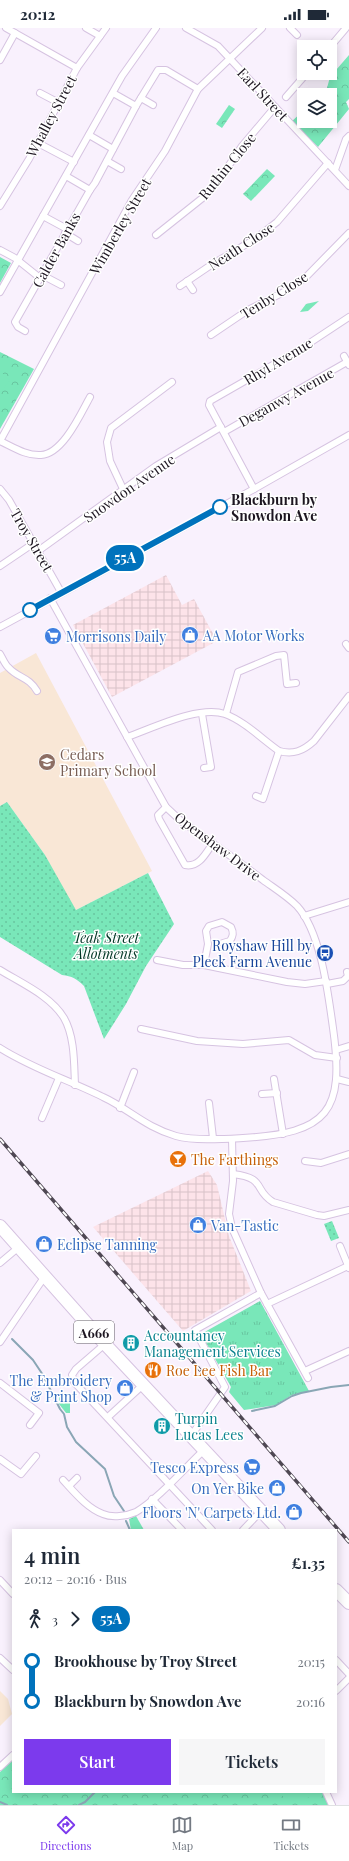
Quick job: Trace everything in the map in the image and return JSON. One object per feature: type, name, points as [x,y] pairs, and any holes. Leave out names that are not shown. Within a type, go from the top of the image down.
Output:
[{"type":"highway","name":"A666","points":[[0,1226],[105,1344],[278,1529]]},
{"type":"highway","points":[[337,1591],[349,1603]]},
{"type":"street","points":[[6,28],[77,68]]},
{"type":"street","points":[[86,28],[100,36]]},
{"type":"street","name":"Whalley Street","points":[[0,206],[38,143],[77,68],[106,28]]},
{"type":"street","points":[[0,292],[122,76],[156,28]]},
{"type":"street","name":"Earl Street","points":[[186,28],[218,46],[349,186]]},
{"type":"street","name":"Wimberley Street","points":[[0,441],[132,200],[164,151],[198,89],[262,28]]},
{"type":"street","points":[[290,28],[297,35]]},
{"type":"street","points":[[336,40],[346,28]]},
{"type":"street","points":[[0,60],[15,33]]},
{"type":"street","name":"Calder Banks","points":[[16,334],[22,329],[16,322],[66,231],[107,161],[136,106],[158,70],[166,70],[198,89]]},
{"type":"street","points":[[286,97],[301,80]]},
{"type":"street","points":[[40,93],[59,103]]},
{"type":"street","points":[[113,93],[136,106]]},
{"type":"street","points":[[141,98],[153,105]]},
{"type":"street","name":"Ruthin Close","points":[[156,235],[205,196],[222,177],[242,146],[275,107]]},
{"type":"street","points":[[89,135],[113,149]]},
{"type":"street","points":[[335,170],[346,139],[349,136]]},
{"type":"street","points":[[38,143],[74,162]]},
{"type":"street","points":[[107,161],[121,169]]},
{"type":"street","name":"Neath Close","points":[[180,286],[211,265],[244,246],[278,222],[328,163]]},
{"type":"street","points":[[66,176],[90,190]]},
{"type":"street","points":[[44,216],[78,241]]},
{"type":"street","name":"Tenby Close","points":[[211,335],[248,310],[282,293],[304,279],[349,233]]},
{"type":"street","points":[[0,250],[41,276],[61,285]]},
{"type":"street","points":[[187,281],[193,290]]},
{"type":"street","name":"Rhyl Avenue","points":[[222,430],[209,405],[210,400],[299,350],[349,317]]},
{"type":"street","name":"Deganwy Avenue","points":[[222,430],[347,361]]},
{"type":"street","points":[[124,491],[110,461],[107,442],[111,428],[172,382]]},
{"type":"street","points":[[0,441],[24,453],[43,455],[62,444],[90,396]]},
{"type":"street","points":[[222,430],[254,489]]},
{"type":"street","name":"Snowdon Avenue","points":[[38,551],[124,491],[156,466],[222,430]]},
{"type":"street","points":[[0,627],[61,592],[254,489],[349,435]]},
{"type":"street","name":"Troy Street","points":[[0,489],[9,500],[61,592]]},
{"type":"street","points":[[0,566],[34,543]]},
{"type":"street","name":"Openshaw Drive","points":[[0,1048],[20,1061],[75,1086],[105,1097],[139,1120],[178,1136],[232,1138],[283,1134],[309,1127],[320,1118],[329,1104],[337,1079],[337,1058],[327,983],[315,942],[304,916],[288,898],[182,821],[166,807],[50,598]]},
{"type":"street","points":[[0,654],[9,668],[33,685],[37,691]]},
{"type":"street","points":[[226,714],[238,672],[276,656],[284,655],[287,684],[296,683]]},
{"type":"street","points":[[127,737],[187,716],[217,712],[226,714],[235,719],[278,751],[286,753],[297,752],[307,747],[349,696]]},
{"type":"street","points":[[202,714],[211,767],[204,768]]},
{"type":"street","points":[[256,796],[263,799],[278,751]]},
{"type":"street","points":[[166,807],[158,815],[159,819],[185,865],[190,866],[198,863],[213,843]]},
{"type":"street","points":[[304,916],[349,902]]},
{"type":"street","points":[[204,965],[208,944],[206,931],[209,926],[222,922],[231,927],[234,932],[232,937],[230,941],[223,943]]},
{"type":"street","points":[[157,960],[183,965],[204,965],[282,981],[305,984],[343,981],[348,976],[347,972]]},
{"type":"street","points":[[0,970],[35,992],[54,1007],[64,1019],[72,1048],[75,1086]]},
{"type":"street","points":[[141,1029],[197,1041],[243,1044],[289,1040],[315,1055],[337,1058]]},
{"type":"street","points":[[336,1050],[349,1046]]},
{"type":"street","points":[[120,1108],[134,1072]]},
{"type":"street","points":[[42,1118],[59,1078]]},
{"type":"street","points":[[337,1079],[349,1082]]},
{"type":"street","points":[[274,1080],[283,1134]]},
{"type":"street","points":[[262,1094],[277,1093]]},
{"type":"street","points":[[209,1103],[213,1138]]},
{"type":"street","points":[[232,1138],[233,1174],[229,1214],[232,1228],[261,1293],[308,1378]]},
{"type":"street","points":[[305,1161],[321,1163],[349,1154]]},
{"type":"street","points":[[233,1174],[253,1178],[258,1183],[267,1199],[317,1216],[324,1216],[349,1210]]},
{"type":"street","points":[[267,1304],[349,1267],[340,1246]]},
{"type":"street","points":[[0,1262],[18,1247]]},
{"type":"street","points":[[0,1342],[45,1276]]},
{"type":"street","points":[[191,1436],[226,1387],[195,1330],[261,1293]]},
{"type":"street","points":[[105,1344],[76,1369],[72,1375],[74,1382],[211,1529]]},
{"type":"street","points":[[305,1371],[349,1351]]},
{"type":"street","points":[[0,1383],[39,1413],[30,1425]]},
{"type":"street","points":[[108,1417],[143,1384]]},
{"type":"street","points":[[64,1480],[90,1506],[103,1514],[125,1515],[136,1511],[152,1499],[204,1450]]},
{"type":"street","points":[[0,1459],[21,1474],[36,1456]]},
{"type":"street","points":[[69,1486],[77,1478]]},
{"type":"street","points":[[152,1499],[181,1529]]},
{"type":"street","points":[[244,1529],[261,1512]]},
{"type":"street","points":[[0,1580],[12,1593]]},
{"type":"street","points":[[0,1658],[12,1669]]},
{"type":"street","points":[[337,1661],[349,1674]]},
{"type":"street","points":[[337,1690],[349,1678]]},
{"type":"street","points":[[0,1767],[12,1756]]},
{"type":"street","points":[[326,1793],[332,1805]]},
{"type":"shaded area","points":[[166,575],[182,605],[194,599],[217,641],[112,697],[73,625]]},
{"type":"shaded area","name":"Cedars Primary School","points":[[36,653],[152,871],[76,910],[67,898],[45,855],[7,802],[0,806],[0,673]]},
{"type":"shaded area","points":[[208,1171],[217,1185],[229,1236],[251,1291],[183,1331],[93,1227]]},
{"type":"shaded area","points":[[0,1691],[8,1699],[12,1714],[0,1726]]},
{"type":"green space","points":[[349,55],[349,99],[346,102],[349,109],[337,124],[337,88],[327,88],[329,80],[337,80],[337,69]]},
{"type":"green space","points":[[229,105],[235,109],[222,128],[216,124]]},
{"type":"green space","points":[[297,116],[297,128],[291,122]]},
{"type":"green space","points":[[297,128],[334,128],[318,147]]},
{"type":"green space","points":[[267,169],[275,176],[251,201],[243,194]]},
{"type":"green space","points":[[0,257],[11,263],[0,283]]},
{"type":"green space","points":[[319,301],[308,311],[300,312],[306,304]]},
{"type":"green space","points":[[0,352],[34,369],[0,429]]},
{"type":"green space","points":[[0,371],[10,380],[0,393]]},
{"type":"green space","name":"Teak Street Allotments","points":[[7,802],[45,855],[76,910],[148,873],[174,924],[146,966],[126,1004],[104,1039],[84,986],[79,981],[69,976],[62,975],[0,937],[0,806]]},
{"type":"green space","points":[[332,1221],[339,1238],[331,1241],[324,1224]]},
{"type":"green space","points":[[260,1301],[309,1391],[292,1395],[276,1405],[244,1410],[229,1392],[231,1387],[201,1334]]},
{"type":"green space","points":[[67,1396],[70,1402],[70,1413],[66,1413],[59,1404],[59,1397]]},
{"type":"green space","points":[[136,1516],[143,1529],[131,1529],[129,1519]]},
{"type":"green space","points":[[12,1761],[12,1793],[324,1793],[330,1805],[0,1805],[0,1772]]},
{"type":"green space","points":[[275,1793],[310,1793],[304,1805]]},
{"type":"waterway","points":[[12,1339],[33,1360],[43,1375],[64,1414],[67,1427],[76,1442],[105,1469],[114,1496],[124,1511]]},
{"type":"waterway","points":[[252,1411],[275,1406],[292,1396],[301,1393],[349,1385]]},
{"type":"waterway","points":[[126,1521],[130,1529]]},
{"type":"waterway","points":[[79,1805],[85,1802],[94,1793]]},
{"type":"waterway","points":[[0,1802],[7,1805]]},
{"type":"railway","points":[[0,1139],[349,1542]]},
{"type":"bus line","name":"55A","points":[[30,610],[220,507]]},
{"type":"place","name":"Blackburn by Snowdon Ave","points":[[220,507]]},
{"type":"place","name":"AA Motor Works","points":[[190,635]]},
{"type":"place","name":"Morrisons Daily","points":[[53,636]]},
{"type":"place","name":"Cedars Primary School","points":[[47,762]]},
{"type":"place","name":"Royshaw Hill by Pleck Farm Avenue","points":[[325,953]]},
{"type":"place","name":"The Farthings","points":[[178,1159]]},
{"type":"place","name":"Van-Tastic","points":[[198,1225]]},
{"type":"place","name":"Eclipse Tanning","points":[[44,1244]]},
{"type":"place","name":"Accountancy Management Services","points":[[131,1343]]},
{"type":"place","name":"Roe Lee Fish Bar","points":[[153,1370]]},
{"type":"place","name":"The Embroidery & Print Shop","points":[[125,1388]]},
{"type":"place","name":"Turpin Lucas Lees","points":[[162,1426]]},
{"type":"place","name":"Tesco Express","points":[[252,1467]]},
{"type":"place","name":"On Yer Bike","points":[[277,1488]]},
{"type":"place","name":"Floors 'N' Carpets Ltd.","points":[[294,1512]]}]
